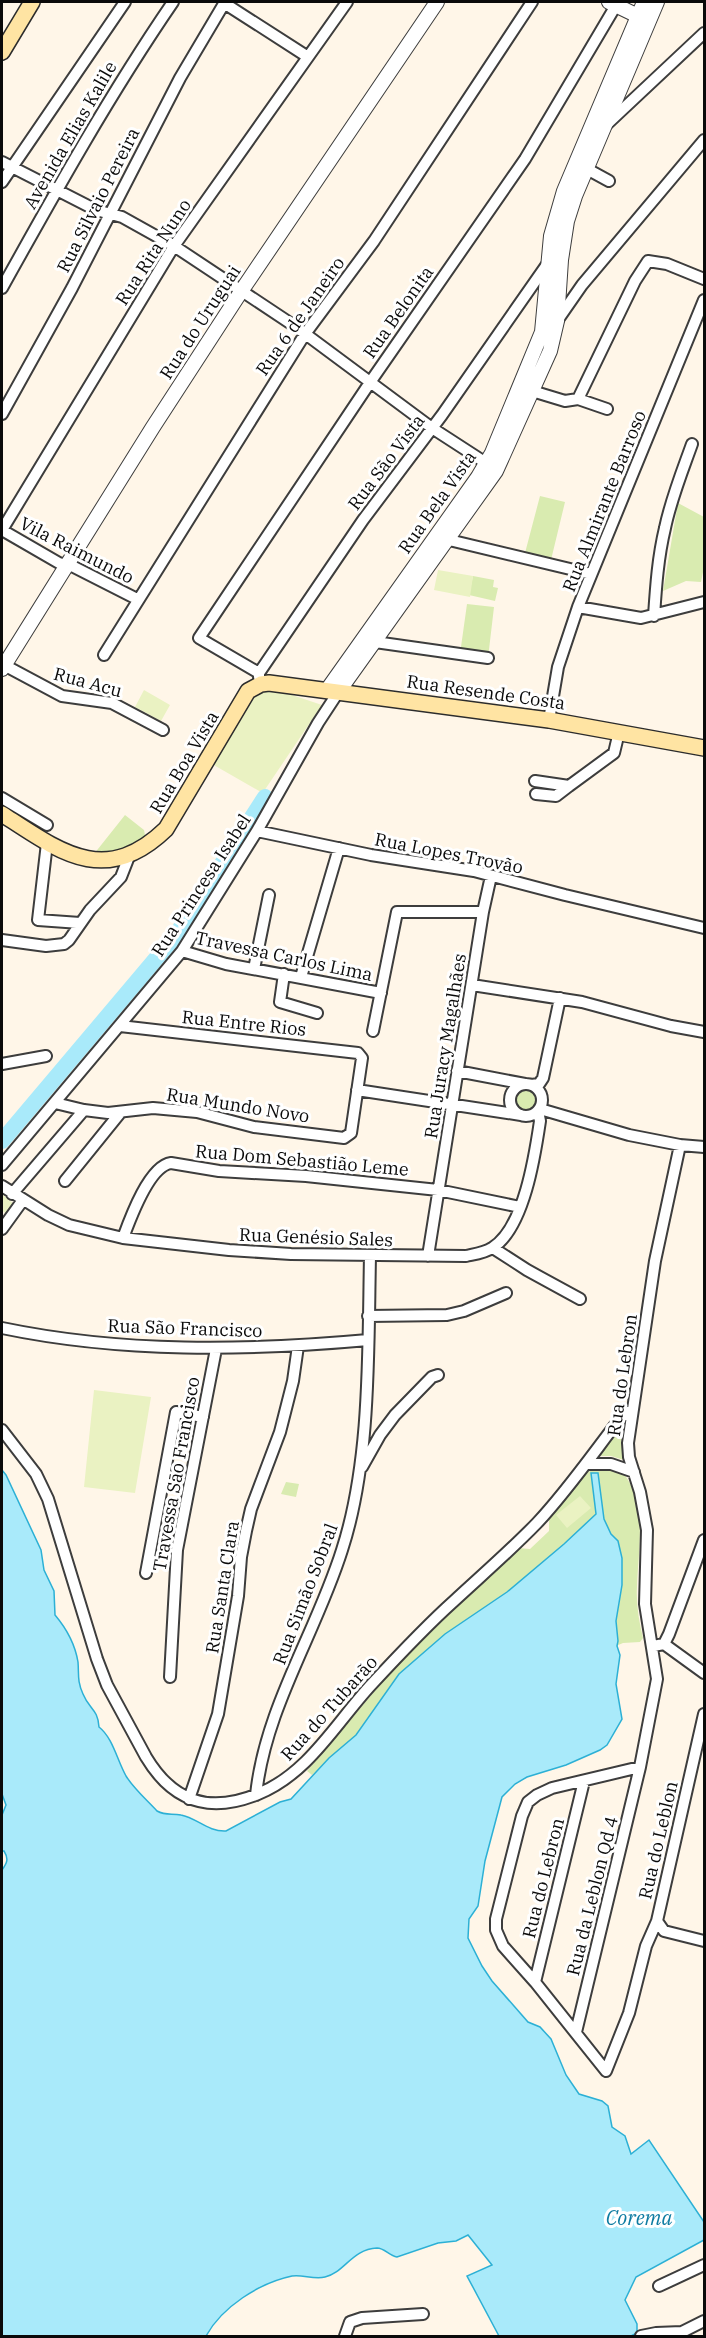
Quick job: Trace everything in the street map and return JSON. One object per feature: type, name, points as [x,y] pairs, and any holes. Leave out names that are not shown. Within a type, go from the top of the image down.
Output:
[{"type":"main road","points":[[2,51],[32,2]]},
{"type":"main road","name":"Rua Resende Costa","points":[[260,678],[276,683],[447,708],[549,720],[705,748]]},
{"type":"main road","name":"Rua Boa Vista","points":[[2,814],[60,851],[85,858],[115,858],[130,854],[156,839],[166,829],[248,692],[260,678]]},
{"type":"street","points":[[2,182],[6,165],[125,2]]},
{"type":"street","name":"Avenida Elias Kalile","points":[[2,288],[124,74],[173,2]]},
{"type":"street","points":[[224,2],[308,57]]},
{"type":"street","name":"Rua Silvaio Pereira","points":[[2,414],[72,288],[180,78],[224,2]]},
{"type":"street","name":"Rua Rita Nuno","points":[[2,530],[174,246],[347,2]]},
{"type":"street","name":"Rua do Uruguai","points":[[3,667],[242,290],[437,2]]},
{"type":"street","name":"Rua 6 de Janeiro","points":[[104,655],[305,333],[374,241],[532,2]]},
{"type":"street","points":[[551,320],[560,281],[567,221],[581,167],[644,2]]},
{"type":"street","points":[[551,320],[548,263],[555,217],[606,125],[657,2]]},
{"type":"street","points":[[614,3],[638,16]]},
{"type":"street","name":"Rua Belonita","points":[[260,678],[199,638],[370,381],[525,159],[614,3]]},
{"type":"street","points":[[606,125],[705,33]]},
{"type":"street","points":[[551,320],[704,143]]},
{"type":"street","points":[[6,165],[96,210],[122,217],[174,246],[305,333],[432,428],[486,464]]},
{"type":"street","points":[[581,167],[609,181]]},
{"type":"street","points":[[578,399],[634,280],[648,261],[667,264],[705,279]]},
{"type":"street","name":"Rua São Vista","points":[[260,678],[363,520],[432,428],[548,263]]},
{"type":"street","points":[[560,281],[582,285]]},
{"type":"street","name":"Rua Almirante Barroso","points":[[549,720],[558,667],[578,607],[705,300]]},
{"type":"street","name":"Rua Bela Vista","points":[[333,691],[375,642],[500,464],[550,351],[551,320]]},
{"type":"street","name":"Rua Bela Vista","points":[[333,691],[486,464],[551,320]]},
{"type":"street","points":[[532,391],[565,401],[578,399],[607,409]]},
{"type":"street","points":[[654,616],[664,529],[692,444]]},
{"type":"street","name":"Vila Raimundo","points":[[2,530],[59,563],[137,599]]},
{"type":"street","points":[[448,540],[591,574]]},
{"type":"street","points":[[578,607],[629,617],[654,616],[705,602]]},
{"type":"street","points":[[375,642],[488,658]]},
{"type":"street","name":"Rua Acu","points":[[3,667],[62,696],[112,703],[163,730]]},
{"type":"street","name":"Rua Princesa Isabel","points":[[2,1165],[182,951],[257,831],[318,723],[333,691]]},
{"type":"street","points":[[536,794],[556,796],[610,758],[617,746],[619,732]]},
{"type":"street","points":[[535,781],[569,786]]},
{"type":"street","points":[[2,798],[47,825]]},
{"type":"street","name":"Rua Lopes Trovão","points":[[257,831],[371,855],[474,871],[705,928]]},
{"type":"street","points":[[47,843],[38,920],[80,923]]},
{"type":"street","points":[[301,977],[339,848]]},
{"type":"street","points":[[2,940],[55,946],[69,940],[80,923],[121,877],[130,854]]},
{"type":"street","name":"Rua Juracy Magalhães","points":[[428,1256],[483,912],[491,876]]},
{"type":"street","points":[[254,969],[269,895]]},
{"type":"street","points":[[373,1031],[397,912],[483,912]]},
{"type":"street","name":"Travessa Carlos Lima","points":[[182,951],[218,962],[381,993]]},
{"type":"street","points":[[284,974],[280,1002],[317,1013]]},
{"type":"street","points":[[472,985],[560,998],[705,1032]]},
{"type":"street","points":[[521,1115],[512,1108],[510,1097],[517,1088],[533,1085],[543,1078],[560,998]]},
{"type":"street","name":"Rua Entre Rios","points":[[120,1026],[354,1051],[362,1058],[357,1090]]},
{"type":"street","points":[[2,1064],[46,1056]]},
{"type":"street","points":[[457,1071],[533,1085],[539,1092],[540,1121],[531,1173],[520,1207],[504,1236],[493,1248],[580,1299]]},
{"type":"street","points":[[357,1090],[521,1115],[532,1115],[540,1107]]},
{"type":"street","name":"Rua Mundo Novo","points":[[56,1103],[84,1110],[120,1113],[153,1108],[197,1112],[254,1127],[344,1138],[351,1133],[357,1090]]},
{"type":"street","points":[[540,1107],[629,1135],[680,1145],[705,1147]]},
{"type":"street","points":[[12,1194],[84,1110]]},
{"type":"street","points":[[65,1182],[120,1113]]},
{"type":"street","name":"Rua do Lebron","points":[[658,1645],[645,1604],[647,1530],[642,1501],[629,1458],[628,1443],[662,1222],[680,1145]]},
{"type":"street","name":"Rua Dom Sebastião Leme","points":[[123,1238],[129,1220],[156,1172],[165,1164],[171,1163],[219,1172],[306,1176],[438,1190],[520,1207]]},
{"type":"street","name":"Rua Genésio Sales","points":[[2,1186],[12,1194],[69,1225],[123,1238],[229,1250],[370,1256],[466,1256],[493,1248]]},
{"type":"street","points":[[2,1229],[23,1200]]},
{"type":"street","name":"Rua Simão Sobral","points":[[256,1795],[258,1772],[268,1732],[343,1549],[359,1473],[368,1367],[370,1256]]},
{"type":"street","points":[[368,1316],[447,1315],[464,1311],[507,1293]]},
{"type":"street","name":"Rua São Francisco","points":[[2,1328],[65,1339],[216,1349],[298,1346],[368,1340]]},
{"type":"street","name":"Rua Santa Clara","points":[[189,1799],[218,1714],[238,1596],[246,1531],[251,1509],[280,1432],[294,1381],[298,1346]]},
{"type":"street","name":"Travessa Sāo Francisco","points":[[170,1677],[173,1588],[177,1550],[216,1349]]},
{"type":"street","points":[[359,1473],[380,1435],[405,1403],[432,1377],[438,1375]]},
{"type":"street","name":"Rua do Tubarão","points":[[189,1799],[215,1803],[256,1795],[276,1785],[301,1767],[372,1684],[452,1603],[537,1523],[622,1416],[632,1410]]},
{"type":"street","points":[[146,1572],[176,1412],[203,1417]]},
{"type":"street","points":[[2,1430],[36,1474],[48,1499],[82,1616],[111,1693],[153,1768],[176,1792],[189,1799]]},
{"type":"street","points":[[585,1464],[611,1464],[634,1472]]},
{"type":"street","points":[[705,1540],[658,1645],[705,1673]]},
{"type":"street","name":"Rua da Leblon Qd 4","points":[[576,2032],[640,1767],[655,1695],[658,1645]]},
{"type":"street","name":"Rua do Leblon","points":[[705,1714],[657,1921],[664,1931],[705,1941]]},
{"type":"street","name":"Rua do Lebron","points":[[640,1767],[552,1788],[528,1802],[522,1816],[496,1919],[498,1939],[606,2071],[628,2013],[646,1946],[657,1921]]},
{"type":"street","name":"Rua do Lebron","points":[[535,1982],[584,1781]]},
{"type":"street","points":[[659,2286],[705,2265]]},
{"type":"street","points":[[345,2337],[351,2322],[355,2320],[396,2314],[423,2314]]},
{"type":"street","points":[[641,2337],[656,2333],[683,2334],[705,2321]]},
{"type":"green space","points":[[540,496],[565,502],[551,560],[525,553]]},
{"type":"green space","points":[[678,503],[704,517],[704,567],[701,582],[686,581],[663,591]]},
{"type":"green space","points":[[438,570],[473,576],[470,597],[434,590]]},
{"type":"green space","points":[[473,576],[494,580],[493,587],[498,588],[495,601],[469,595]]},
{"type":"green space","points":[[467,604],[494,607],[488,658],[460,654]]},
{"type":"green space","points":[[268,687],[322,705],[264,791],[261,792],[212,764],[260,689]]},
{"type":"green space","points":[[144,690],[170,705],[161,721],[135,707]]},
{"type":"green space","points":[[125,815],[144,830],[146,840],[119,854],[94,854]]},
{"type":"green space","points":[[526,1090],[534,1093],[537,1101],[534,1109],[526,1112],[518,1109],[515,1101],[518,1093]]},
{"type":"green space","points":[[2,1194],[15,1205],[7,1215],[2,1210]]},
{"type":"green space","points":[[94,1390],[151,1397],[135,1493],[84,1487]]},
{"type":"green space","points":[[622,1424],[621,1441],[624,1460],[611,1456],[596,1456]]},
{"type":"green space","points":[[598,1468],[624,1474],[636,1500],[640,1529],[637,1600],[643,1638],[640,1642],[623,1643],[616,1646],[618,1641],[616,1621],[620,1598],[616,1538],[610,1532],[603,1517],[598,1473],[592,1474],[596,1514],[507,1592],[445,1634],[399,1674],[356,1735],[312,1775],[307,1771],[394,1668],[518,1548],[530,1549],[549,1531],[549,1515],[585,1473]]},
{"type":"green space","points":[[286,1482],[299,1484],[296,1497],[281,1494]]},
{"type":"green space","points":[[580,1496],[591,1508],[567,1528],[556,1515]]},
{"type":"water","name":"Corema","points":[[2,1470],[41,1550],[44,1570],[54,1591],[55,1615],[63,1625],[75,1649],[79,1681],[85,1699],[97,1716],[99,1727],[111,1743],[126,1776],[157,1811],[178,1814],[220,1831],[226,1831],[280,1802],[291,1799],[329,1758],[356,1735],[399,1674],[445,1634],[507,1592],[596,1514],[591,1473],[598,1473],[604,1519],[611,1534],[618,1541],[622,1558],[622,1585],[616,1621],[617,1646],[620,1655],[616,1684],[622,1719],[607,1745],[600,1750],[566,1765],[527,1777],[515,1784],[502,1797],[485,1861],[478,1906],[469,1919],[468,1938],[492,1981],[528,2022],[540,2027],[551,2039],[566,2075],[579,2094],[602,2101],[608,2106],[612,2127],[625,2136],[631,2154],[649,2140],[704,2222],[704,2240],[636,2277],[625,2300],[637,2324],[637,2333],[631,2336],[499,2336],[467,2276],[492,2265],[468,2235],[456,2241],[438,2243],[397,2257],[380,2248],[368,2249],[332,2275],[317,2278],[292,2276],[279,2279],[255,2290],[232,2306],[213,2325],[206,2336],[2,2336],[2,1870],[7,1859],[6,1854],[2,1851],[2,1815],[6,1805],[2,1794]]},
{"type":"waterway","points":[[2,1141],[176,935],[265,797]]}]
